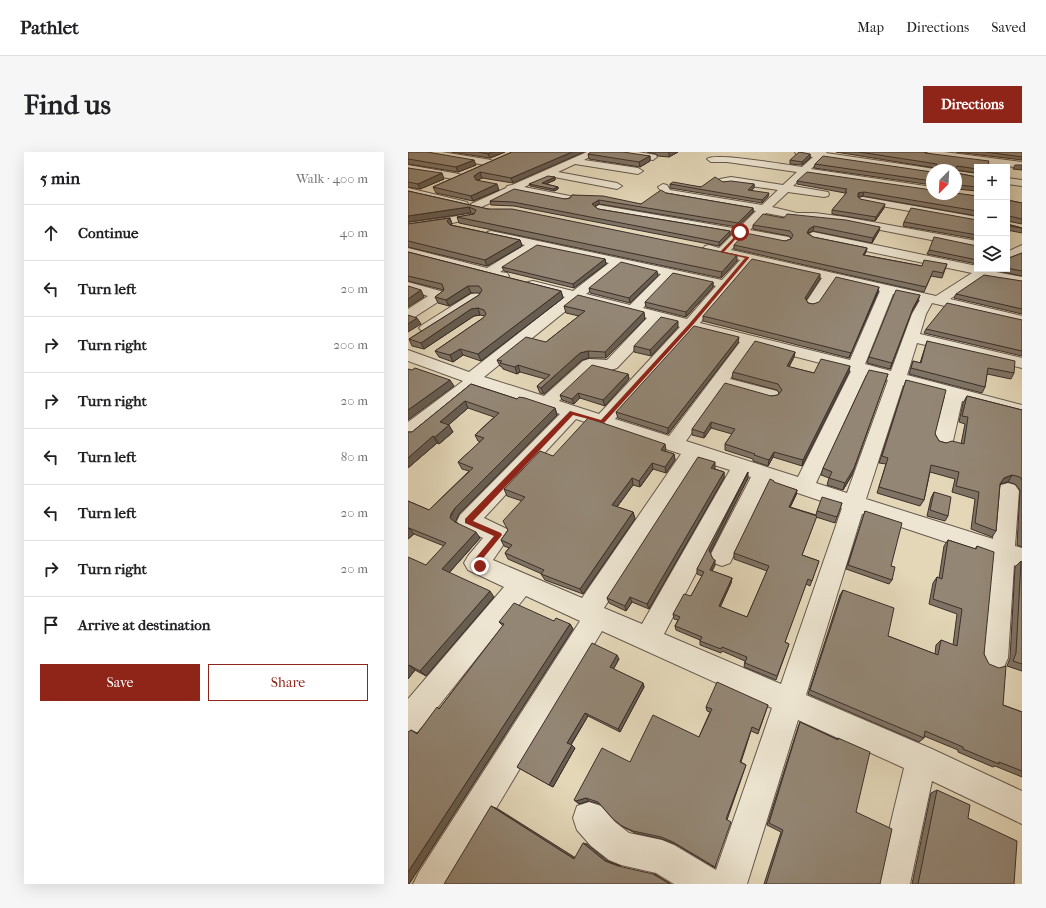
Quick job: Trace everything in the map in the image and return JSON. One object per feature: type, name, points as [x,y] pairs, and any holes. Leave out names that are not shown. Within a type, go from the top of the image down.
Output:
[{"type":"street","points":[[427,152],[490,163]]},
{"type":"street","points":[[456,157],[469,152]]},
{"type":"street","points":[[474,206],[594,152]]},
{"type":"street","points":[[621,152],[653,157]]},
{"type":"street","points":[[799,152],[926,170]]},
{"type":"street","points":[[924,152],[1022,164]]},
{"type":"street","points":[[722,252],[740,232],[821,154]]},
{"type":"street","points":[[478,169],[502,158]]},
{"type":"street","points":[[711,159],[723,158],[926,189]]},
{"type":"street","points":[[575,161],[638,171]]},
{"type":"street","points":[[408,168],[463,176],[421,194]]},
{"type":"street","points":[[548,173],[617,186]]},
{"type":"street","points":[[962,175],[974,177]]},
{"type":"street","points":[[723,181],[731,180],[824,194]]},
{"type":"street","points":[[1010,181],[1022,183]]},
{"type":"street","points":[[495,184],[567,203]]},
{"type":"street","points":[[663,187],[667,192],[672,193],[797,216],[815,216],[859,222],[974,244]]},
{"type":"street","points":[[408,190],[496,211],[452,220],[408,226]]},
{"type":"street","points":[[864,200],[974,219]]},
{"type":"street","points":[[859,222],[876,203]]},
{"type":"street","points":[[600,208],[785,240]]},
{"type":"street","points":[[479,232],[537,243],[618,262],[724,284]]},
{"type":"street","points":[[813,236],[974,269]]},
{"type":"street","points":[[489,273],[537,243]]},
{"type":"street","points":[[699,247],[1022,320]]},
{"type":"street","points":[[408,252],[858,367],[1022,411]]},
{"type":"street","points":[[408,263],[423,256]]},
{"type":"street","points":[[602,422],[690,325],[748,258]]},
{"type":"street","points":[[408,432],[618,262]]},
{"type":"street","points":[[729,884],[854,504],[919,314],[933,300],[981,272]]},
{"type":"street","points":[[987,272],[1022,281]]},
{"type":"street","points":[[632,310],[670,273]]},
{"type":"street","points":[[812,304],[830,276]]},
{"type":"street","points":[[408,286],[440,295],[408,315]]},
{"type":"street","points":[[802,488],[858,367],[888,289]]},
{"type":"street","points":[[414,336],[476,297]]},
{"type":"street","points":[[546,404],[589,364],[611,365],[658,316]]},
{"type":"street","points":[[911,337],[1022,363]]},
{"type":"street","points":[[431,884],[592,614],[720,381],[750,340]]},
{"type":"street","points":[[422,356],[473,380],[802,488],[1013,555]]},
{"type":"street","points":[[720,381],[771,395]]},
{"type":"street","points":[[943,441],[955,393]]},
{"type":"street","points":[[572,412],[468,521],[499,535],[476,563],[921,760],[1022,808]]},
{"type":"street","points":[[648,638],[741,468]]},
{"type":"street","points":[[722,556],[762,475]]},
{"type":"street","points":[[994,658],[1013,555],[1008,490]]},
{"type":"street","points":[[408,722],[521,584]]},
{"type":"street","points":[[894,883],[921,760]]},
{"type":"street","points":[[589,818],[603,834],[621,848],[662,857],[707,884]]},
{"type":"building","points":[[408,152],[427,152],[474,160],[456,167],[408,159]]},
{"type":"building","points":[[479,152],[492,152],[488,154]]},
{"type":"building","points":[[512,152],[572,152],[511,178],[480,172],[474,176],[476,180],[497,184],[471,196],[433,187]]},
{"type":"building","points":[[591,152],[623,152],[650,156],[639,162],[588,154]]},
{"type":"building","points":[[799,152],[810,154],[802,162],[790,160]]},
{"type":"building","points":[[859,152],[924,152],[989,161],[988,164],[974,164],[974,169],[962,167],[962,164],[937,164]]},
{"type":"building","points":[[986,152],[1022,152],[1022,157]]},
{"type":"building","points":[[823,156],[926,171],[926,180],[815,164]]},
{"type":"building","points":[[408,168],[442,173],[418,184],[408,182]]},
{"type":"building","points":[[807,172],[926,189],[926,200],[962,200],[962,194],[974,196],[974,210],[864,192],[858,193],[858,197],[860,199],[885,204],[876,217],[832,210],[847,192],[845,192],[847,189],[797,181]]},
{"type":"building","points":[[962,174],[974,176],[974,187],[962,185]]},
{"type":"building","points":[[548,176],[555,177],[542,183],[558,187],[553,189],[529,184]]},
{"type":"building","points":[[715,177],[723,182],[731,181],[754,184],[748,190],[769,193],[762,200],[670,184],[673,182],[701,187]]},
{"type":"building","points":[[514,189],[565,199],[570,198],[572,195],[603,196],[641,204],[661,190],[666,193],[753,208],[738,223],[599,200],[592,204],[598,209],[730,231],[719,242],[513,202],[490,201]]},
{"type":"building","points":[[408,191],[488,209],[512,209],[737,255],[722,272],[457,217],[474,214],[476,210],[469,207],[408,216]]},
{"type":"building","points":[[1010,201],[1022,203],[1022,219],[1010,216]]},
{"type":"building","points":[[911,208],[974,219],[974,234],[904,222]]},
{"type":"building","points":[[763,214],[784,218],[787,214],[846,220],[880,227],[873,238],[814,226],[809,229],[807,233],[813,237],[867,248],[863,255],[922,266],[924,260],[947,264],[943,273],[933,271],[926,287],[734,245],[745,233],[785,241],[791,239],[793,235],[790,231],[753,225]]},
{"type":"building","points":[[450,218],[447,221],[450,225],[520,240],[485,260],[408,241],[408,224]]},
{"type":"building","points":[[934,237],[974,245],[974,259],[929,250]]},
{"type":"building","points":[[537,245],[605,259],[573,284],[502,267]]},
{"type":"building","points":[[408,252],[561,291],[478,354],[460,349],[450,355],[435,351],[483,318],[486,314],[484,310],[478,308],[471,309],[421,343],[409,339],[479,295],[482,290],[479,286],[468,286],[446,300],[435,297],[444,290],[442,284],[408,276]]},
{"type":"building","points":[[1022,253],[1022,271],[1010,269],[1010,258]]},
{"type":"building","points":[[752,259],[820,274],[805,298],[808,303],[813,304],[819,302],[836,277],[879,287],[851,353],[703,316]]},
{"type":"building","points":[[621,262],[657,271],[629,298],[589,288]]},
{"type":"building","points":[[673,273],[713,282],[686,312],[645,302]]},
{"type":"building","points":[[984,275],[1022,281],[1022,309],[956,294]]},
{"type":"building","points":[[408,286],[421,290],[408,299]]},
{"type":"building","points":[[896,290],[920,295],[913,308],[892,363],[869,357]]},
{"type":"building","points":[[578,295],[644,312],[605,352],[588,351],[580,353],[541,388],[537,386],[550,375],[518,365],[515,367],[500,363],[502,361],[497,360],[526,337],[546,342],[585,311],[564,306]]},
{"type":"building","points":[[947,303],[1022,320],[1022,351],[926,329]]},
{"type":"building","points":[[408,315],[417,318],[408,324]]},
{"type":"building","points":[[661,317],[678,321],[650,350],[634,346]]},
{"type":"building","points":[[694,326],[739,337],[668,428],[616,412]]},
{"type":"building","points":[[755,341],[795,352],[787,366],[814,373],[821,359],[850,366],[803,460],[774,452],[769,460],[725,444],[735,429],[711,422],[704,433],[692,429],[725,383],[771,396],[778,395],[782,390],[778,384],[733,372]]},
{"type":"building","points":[[927,341],[1015,361],[1014,373],[988,368],[985,387],[911,368],[913,361],[921,363]]},
{"type":"building","points":[[592,365],[628,374],[603,400],[578,393],[572,399],[560,395]]},
{"type":"building","points":[[415,368],[450,380],[408,410],[408,369],[412,370]]},
{"type":"building","points":[[869,370],[888,374],[854,468],[845,483],[829,478],[832,472],[823,468]]},
{"type":"building","points":[[906,380],[946,390],[935,434],[939,441],[946,443],[952,441],[964,444],[968,417],[962,416],[967,396],[1022,410],[1022,480],[1020,477],[1012,475],[1004,478],[1000,484],[996,531],[975,523],[979,492],[956,486],[959,472],[931,465],[924,500],[879,487],[888,458],[882,456]]},
{"type":"building","points":[[471,384],[517,399],[519,397],[525,398],[555,408],[455,508],[451,514],[450,518],[455,522],[476,532],[442,569],[490,591],[420,671],[409,665],[408,666],[408,557],[426,565],[446,543],[408,528],[408,501],[429,510],[473,468],[458,462],[484,438],[475,435],[499,413],[465,401],[440,422],[449,425],[435,437],[433,436],[408,458],[408,432],[412,432]]},
{"type":"building","points":[[588,418],[665,444],[661,450],[674,454],[665,467],[652,463],[639,481],[632,478],[612,505],[633,512],[580,589],[541,574],[544,570],[505,553],[512,545],[501,540],[508,530],[503,521],[525,497],[504,489],[540,451],[553,456]]},
{"type":"building","points":[[698,457],[715,462],[711,468],[724,472],[647,604],[630,597],[625,606],[607,598]]},
{"type":"building","points":[[748,472],[709,550],[713,559],[715,560],[710,570],[732,578],[719,606],[747,617],[769,566],[734,553],[770,479],[774,482],[797,490],[789,507],[817,516],[802,555],[819,561],[812,581],[808,579],[785,642],[789,644],[777,676],[745,663],[747,657],[722,647],[721,649],[700,641],[702,637],[675,626],[680,617],[673,614],[684,594],[691,596],[704,572],[697,569]]},
{"type":"building","points":[[934,492],[951,497],[948,516],[930,510]]},
{"type":"building","points":[[822,497],[842,503],[837,517],[817,511]]},
{"type":"building","points":[[865,511],[902,523],[891,566],[895,567],[892,580],[848,565]]},
{"type":"building","points":[[948,540],[976,549],[977,546],[994,552],[984,654],[989,664],[999,668],[1006,666],[1003,705],[1022,712],[1022,771],[999,762],[999,764],[925,731],[924,738],[810,690],[843,590],[894,608],[888,636],[938,655],[941,640],[957,646],[962,609],[933,599],[937,577],[942,579]]},
{"type":"building","points":[[1021,561],[1022,664],[1013,661],[1016,653]]},
{"type":"building","points":[[514,603],[554,621],[556,618],[570,624],[408,872],[408,732],[411,730],[417,734],[437,707],[439,709],[504,624],[499,622]]},
{"type":"building","points":[[592,643],[617,655],[610,667],[643,683],[618,729],[585,713],[567,743],[572,745],[549,785],[517,767]]},
{"type":"building","points":[[717,682],[768,705],[759,730],[752,727],[740,762],[746,765],[726,819],[731,822],[715,867],[673,842],[661,837],[633,831],[622,826],[613,819],[598,802],[586,798],[576,801],[574,800],[602,748],[630,762],[653,715],[699,737],[712,709],[706,707]]},
{"type":"building","points":[[800,722],[838,740],[838,738],[870,752],[856,812],[892,829],[880,884],[766,884],[783,830],[769,823]]},
{"type":"building","points":[[937,790],[970,805],[968,818],[1017,841],[1014,884],[918,884]]},
{"type":"building","points":[[491,806],[574,859],[583,843],[605,861],[618,866],[653,874],[670,884],[444,884]]},
{"type":"route","points":[[480,566],[476,563],[499,535],[468,521],[572,412],[602,422],[690,325],[748,258],[722,252],[740,232]]}]
